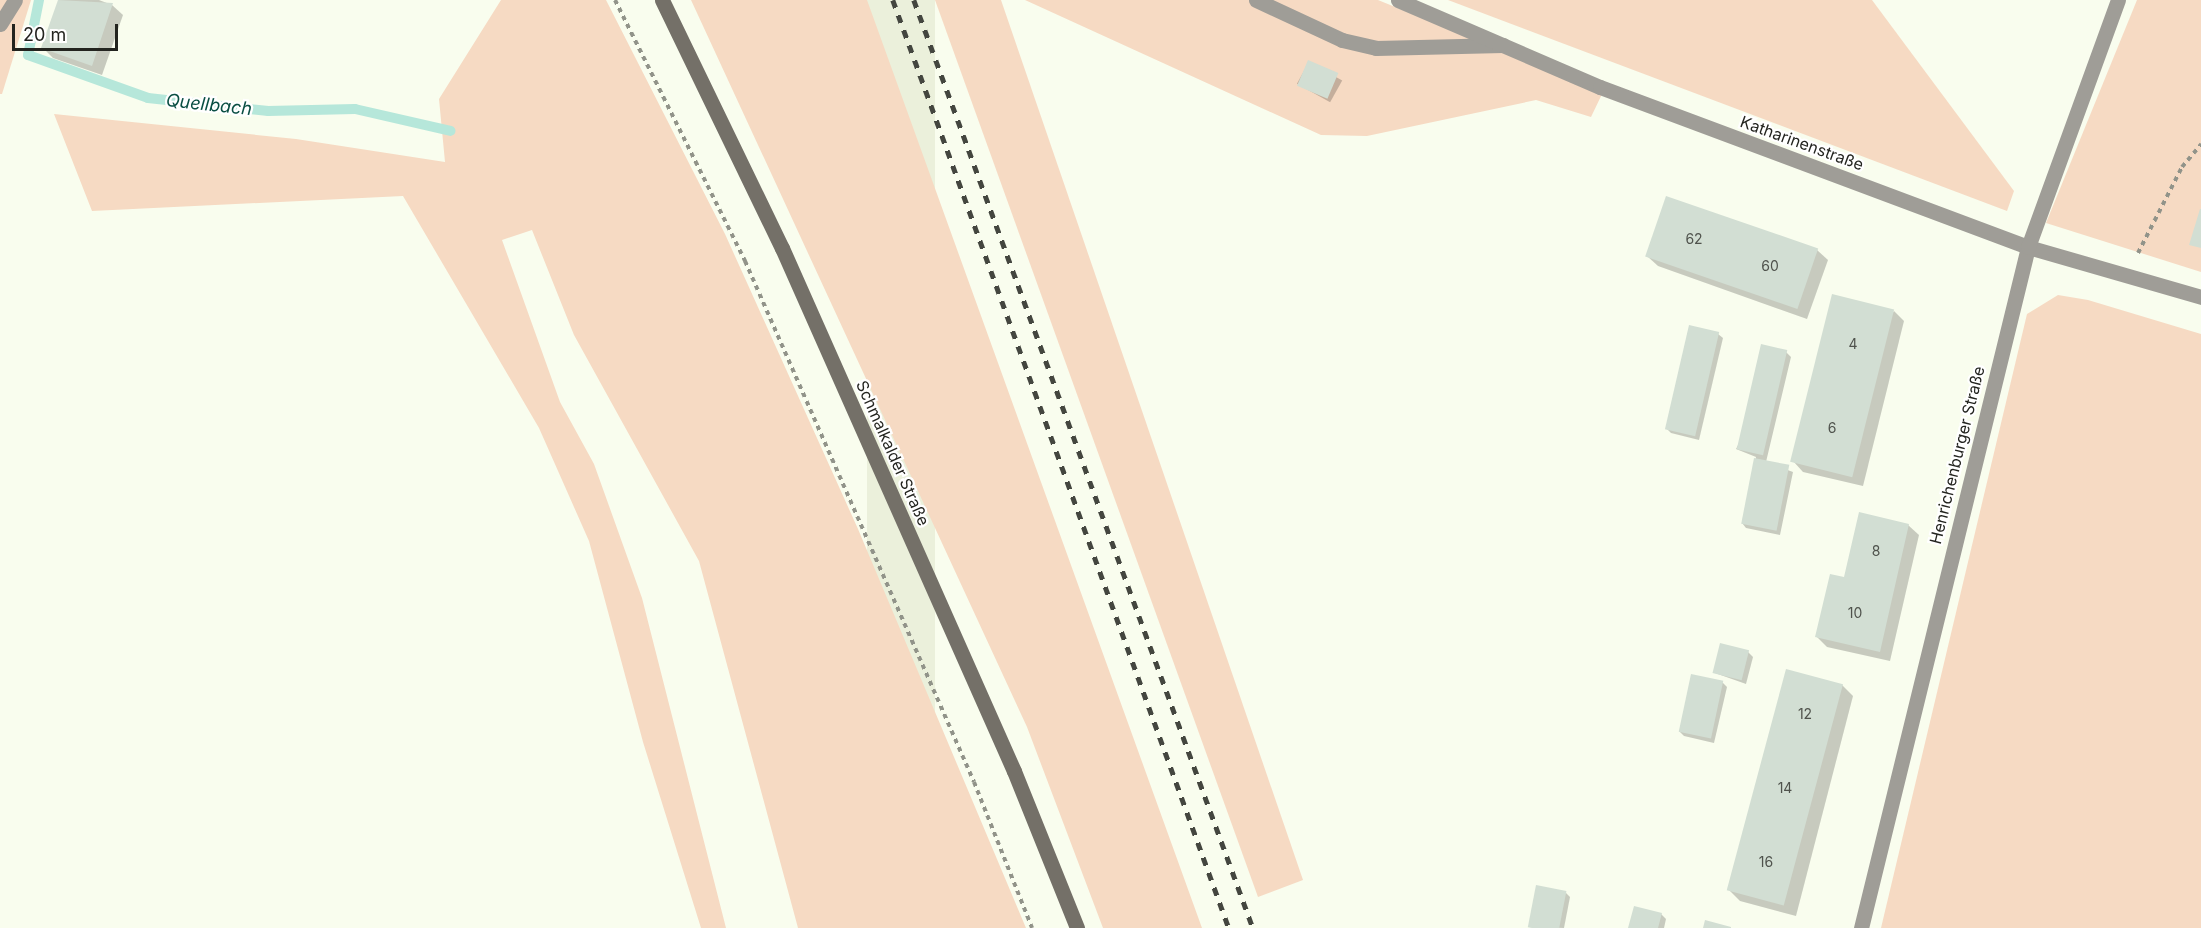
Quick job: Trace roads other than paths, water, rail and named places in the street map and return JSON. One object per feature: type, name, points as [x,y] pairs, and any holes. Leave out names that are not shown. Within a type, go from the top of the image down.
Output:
[{"type":"main road","name":"Schmalkalder Straße","points":[[662,0],[782,248],[1014,771],[1077,928]]},
{"type":"street","points":[[0,24],[15,0]]},
{"type":"street","points":[[1256,0],[1342,40],[1376,48],[1503,45]]},
{"type":"street","name":"Katharinenstraße","points":[[1398,0],[1600,87],[2028,247],[2201,297]]},
{"type":"street","name":"Henrichenburger Straße","points":[[1861,928],[2028,247],[2118,0]]},
{"type":"waterway","name":"Quellbach","points":[[39,0],[28,55],[148,98],[268,111],[355,109],[451,131]]},
{"type":"railway","points":[[893,0],[1229,928]]},
{"type":"railway","points":[[914,0],[1253,928]]}]
